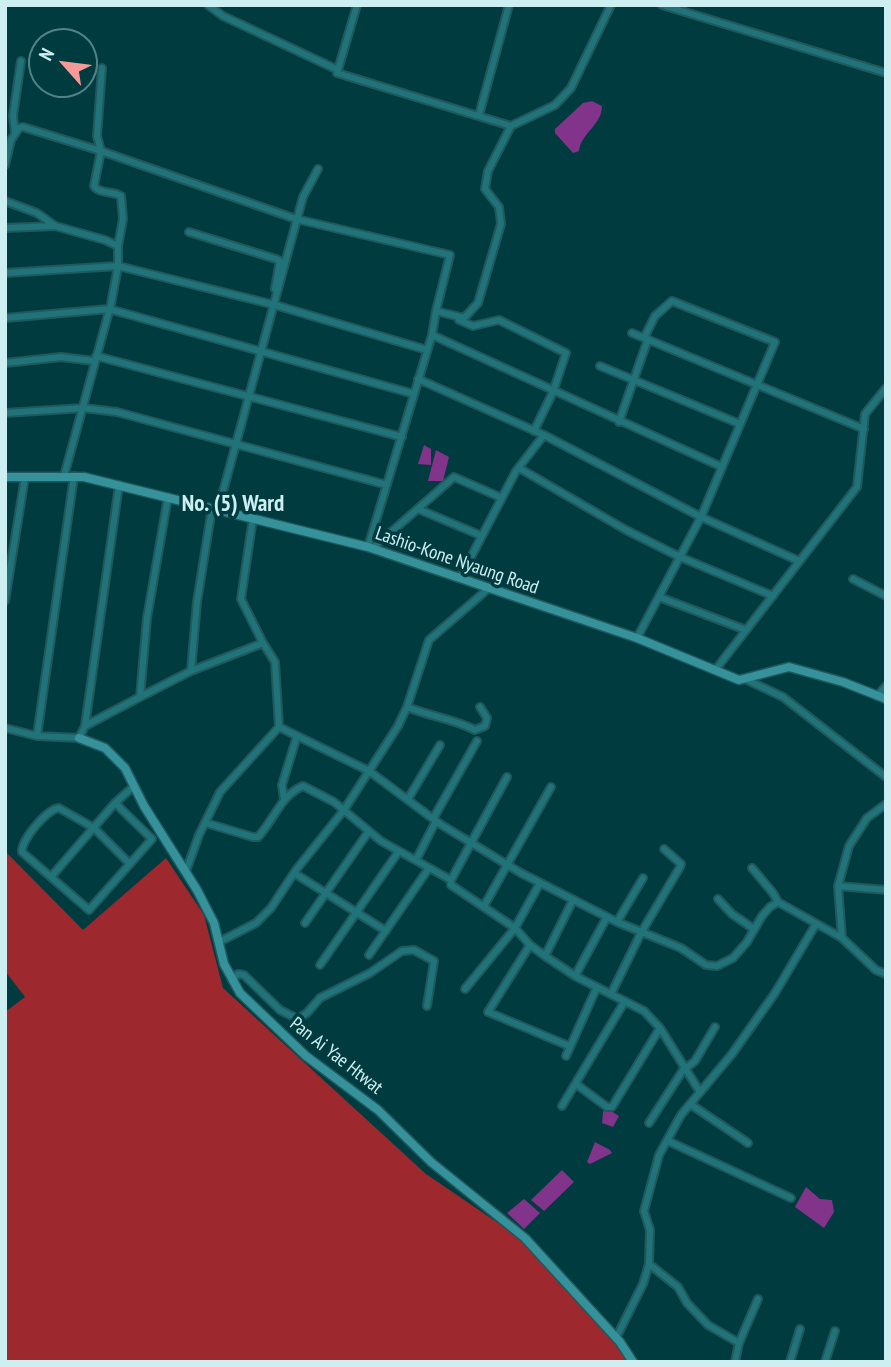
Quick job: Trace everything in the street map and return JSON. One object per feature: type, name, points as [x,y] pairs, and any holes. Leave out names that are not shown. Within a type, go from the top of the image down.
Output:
[{"type":"main road","name":"Lashio-Kone Nyaung Road","points":[[5,477],[74,476],[168,496],[371,548],[637,638],[739,680],[745,679]]},
{"type":"main road","points":[[745,679],[789,667],[843,682],[882,698]]},
{"type":"main road","name":"Pan Ai Yae Htwat","points":[[79,738],[105,748],[125,768],[133,787],[186,871],[214,923],[224,964],[240,993],[306,1056],[378,1110],[430,1162],[525,1238],[616,1338],[633,1362]]},
{"type":"street","points":[[208,5],[223,16],[338,70],[337,72],[510,125]]},
{"type":"street","points":[[338,70],[356,5]]},
{"type":"street","points":[[480,115],[509,5]]},
{"type":"street","points":[[450,316],[464,318],[478,303],[501,224],[499,207],[485,189],[488,170],[510,125],[555,105],[570,88],[611,5]]},
{"type":"street","points":[[662,5],[886,73]]},
{"type":"street","points":[[15,132],[13,116],[21,61]]},
{"type":"street","points":[[64,476],[109,309],[118,266],[118,246],[123,219],[121,196],[111,191],[100,191],[94,186],[101,151],[97,136],[102,68]]},
{"type":"street","points":[[5,165],[11,140],[15,132],[23,127],[101,151],[296,219],[450,256],[432,335],[371,548]]},
{"type":"street","points":[[191,671],[197,602],[215,509],[275,305],[296,219],[303,197],[318,169]]},
{"type":"street","points":[[5,201],[37,214],[55,226]]},
{"type":"street","points":[[5,228],[55,226],[118,246]]},
{"type":"street","points":[[189,232],[280,261],[275,305]]},
{"type":"street","points":[[5,273],[118,266],[275,305],[427,350]]},
{"type":"street","points":[[619,422],[655,316],[672,301],[775,342],[701,517],[637,638]]},
{"type":"street","points":[[5,318],[109,309],[414,394]]},
{"type":"street","points":[[436,312],[473,326],[499,320],[566,353],[553,392],[534,431]]},
{"type":"street","points":[[632,333],[864,429]]},
{"type":"street","points":[[432,335],[722,467]]},
{"type":"street","points":[[5,363],[95,358],[402,437]]},
{"type":"street","points":[[600,366],[740,424]]},
{"type":"street","points":[[418,379],[544,435],[701,517],[799,561]]},
{"type":"street","points":[[716,669],[857,487],[865,414],[886,388]]},
{"type":"street","points":[[5,413],[84,408],[117,412],[387,485]]},
{"type":"street","points":[[460,579],[519,468],[544,435]]},
{"type":"street","points":[[519,468],[626,530],[680,557],[773,596]]},
{"type":"street","points":[[37,736],[74,476]]},
{"type":"street","points":[[5,601],[25,477]]},
{"type":"street","points":[[371,548],[454,477],[502,498]]},
{"type":"street","points":[[5,728],[37,736],[79,738],[85,726],[119,485]]},
{"type":"street","points":[[140,697],[147,618],[168,496]]},
{"type":"street","points":[[418,509],[482,536]]},
{"type":"street","points":[[186,871],[220,792],[279,727],[275,662],[241,599],[253,518]]},
{"type":"street","points":[[853,579],[886,596]]},
{"type":"street","points":[[219,942],[256,923],[271,908],[294,873],[344,810],[407,707],[429,640],[489,588]]},
{"type":"street","points":[[659,597],[746,630]]},
{"type":"street","points":[[85,726],[191,671],[263,643]]},
{"type":"street","points":[[745,679],[783,697],[886,777]]},
{"type":"street","points":[[882,698],[886,686]]},
{"type":"street","points":[[407,707],[466,724],[475,730],[485,726],[487,718],[480,706]]},
{"type":"street","points":[[279,727],[369,771],[435,820],[540,883],[617,922],[681,948],[706,965],[717,966],[733,958],[747,942],[770,906],[778,902]]},
{"type":"street","points":[[284,799],[282,785],[297,736]]},
{"type":"street","points":[[416,860],[477,741]]},
{"type":"street","points":[[408,799],[440,746]]},
{"type":"street","points":[[507,776],[451,880],[451,885],[515,928],[530,945],[575,976],[643,1012],[660,1028],[700,1092]]},
{"type":"street","points":[[206,823],[253,838],[258,837],[284,799],[303,786],[334,802],[399,851],[451,880]]},
{"type":"street","points":[[51,877],[115,803],[133,787]]},
{"type":"street","points":[[484,906],[551,787]]},
{"type":"street","points":[[115,803],[152,839],[130,864],[89,910],[22,852],[23,842],[40,822],[54,808],[60,808],[94,828],[130,864]]},
{"type":"street","points":[[842,938],[838,886],[849,846],[867,818],[886,804]]},
{"type":"street","points":[[305,923],[369,831]]},
{"type":"street","points":[[611,994],[641,933],[681,864],[664,849]]},
{"type":"street","points":[[320,965],[399,851]]},
{"type":"street","points":[[369,955],[429,868]]},
{"type":"street","points":[[752,868],[778,902],[842,938],[876,970],[886,974]]},
{"type":"street","points":[[294,873],[386,931]]},
{"type":"street","points":[[617,922],[643,878]]},
{"type":"street","points":[[465,989],[515,928],[540,883]]},
{"type":"street","points":[[838,886],[886,890]]},
{"type":"street","points":[[718,899],[732,914],[754,929]]},
{"type":"street","points":[[545,956],[573,900]]},
{"type":"street","points":[[575,976],[607,917]]},
{"type":"street","points":[[616,1338],[643,1284],[649,1264],[650,1230],[644,1210],[659,1155],[690,1104],[732,1054],[775,993],[816,924]]},
{"type":"street","points":[[530,945],[488,1012],[569,1046]]},
{"type":"street","points":[[232,980],[238,974],[244,975],[280,1010],[298,1019],[320,998],[370,973],[402,951],[414,950],[434,961],[426,1006]]},
{"type":"street","points":[[566,1056],[597,987]]},
{"type":"street","points":[[562,1106],[625,1001]]},
{"type":"street","points":[[649,1124],[686,1068],[695,1061],[715,1027]]},
{"type":"street","points":[[576,1084],[607,1107],[612,1107],[660,1028]]},
{"type":"street","points":[[690,1104],[748,1143]]},
{"type":"street","points":[[668,1141],[791,1198]]},
{"type":"street","points":[[649,1264],[678,1286],[687,1303],[708,1325],[739,1343]]},
{"type":"street","points":[[736,1362],[739,1343],[758,1299]]},
{"type":"street","points":[[790,1362],[800,1329]]},
{"type":"street","points":[[825,1362],[835,1331]]},
{"type":"shaded area","points":[[592,101],[602,106],[599,119],[583,139],[579,151],[573,153],[555,133],[555,129],[583,103]]},
{"type":"shaded area","points":[[424,445],[431,449],[431,465],[418,464]]},
{"type":"shaded area","points":[[436,450],[449,457],[443,481],[428,481]]},
{"type":"shaded area","points":[[5,851],[83,930],[166,858],[204,915],[223,988],[426,1174],[523,1240],[613,1339],[628,1362],[5,1362],[5,1012],[25,997],[5,971]]},
{"type":"shaded area","points":[[606,1108],[619,1116],[613,1127],[602,1123]]},
{"type":"shaded area","points":[[595,1142],[612,1153],[590,1164],[587,1162]]},
{"type":"shaded area","points":[[562,1170],[574,1182],[544,1211],[531,1200]]},
{"type":"shaded area","points":[[806,1187],[820,1199],[832,1200],[834,1212],[824,1228],[795,1207]]},
{"type":"shaded area","points":[[524,1199],[540,1213],[524,1229],[507,1213]]},
{"type":"district","name":"No. (5) Ward","points":[[233,504]]}]
